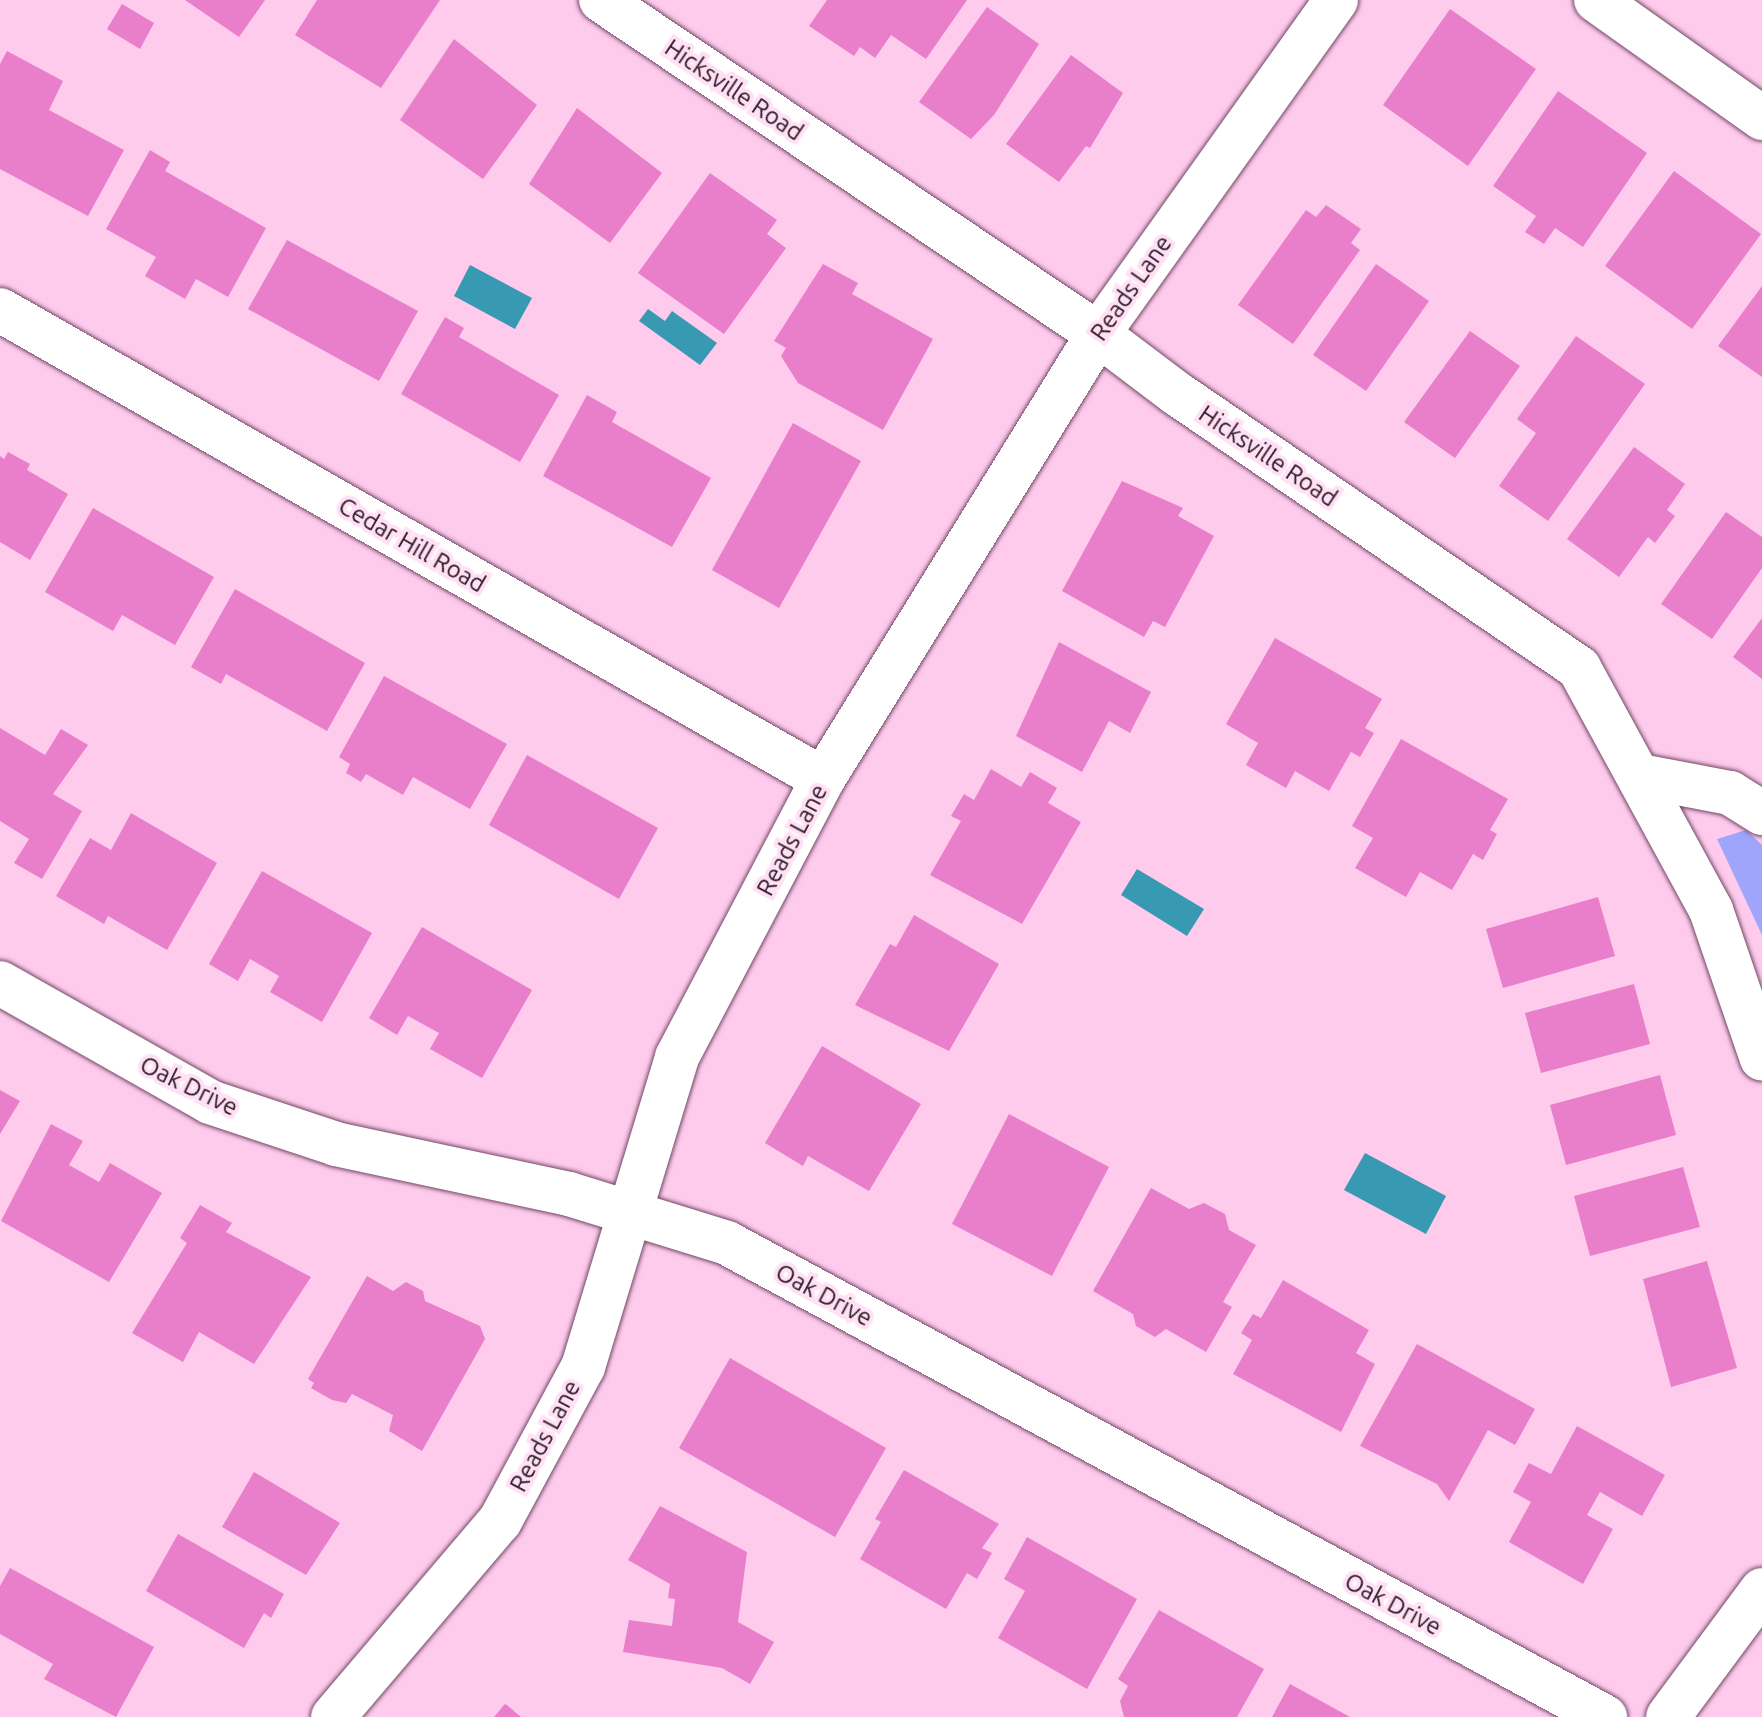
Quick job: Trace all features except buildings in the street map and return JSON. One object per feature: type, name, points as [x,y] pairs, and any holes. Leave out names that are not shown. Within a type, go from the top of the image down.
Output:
[{"type":"street","name":"Hicksville Road","points":[[601,0],[1098,334],[1176,393],[1579,668],[1641,776],[1711,910],[1762,1059]]},
{"type":"street","name":"Reads Lane","points":[[333,1717],[500,1521],[583,1367],[677,1057],[823,779],[1098,334],[1336,0]]},
{"type":"street","points":[[1596,0],[1762,118]]},
{"type":"street","name":"Cedar Hill Road","points":[[0,310],[823,779]]},
{"type":"street","points":[[1641,776],[1730,793],[1762,813]]},
{"type":"street","name":"Oak Drive","points":[[0,983],[210,1102],[336,1144],[530,1184],[727,1243],[1605,1717]]},
{"type":"street","points":[[1668,1717],[1762,1590]]},
{"type":"shaded area","points":[[470,265],[532,298],[515,329],[454,296]]},
{"type":"shaded area","points":[[648,309],[665,321],[672,311],[717,343],[700,365],[639,321]]},
{"type":"shaded area","points":[[1746,830],[1762,845],[1762,935],[1717,839]]},
{"type":"shaded area","points":[[1137,869],[1204,909],[1187,936],[1121,895]]},
{"type":"shaded area","points":[[1365,1153],[1446,1196],[1426,1234],[1344,1190]]}]
